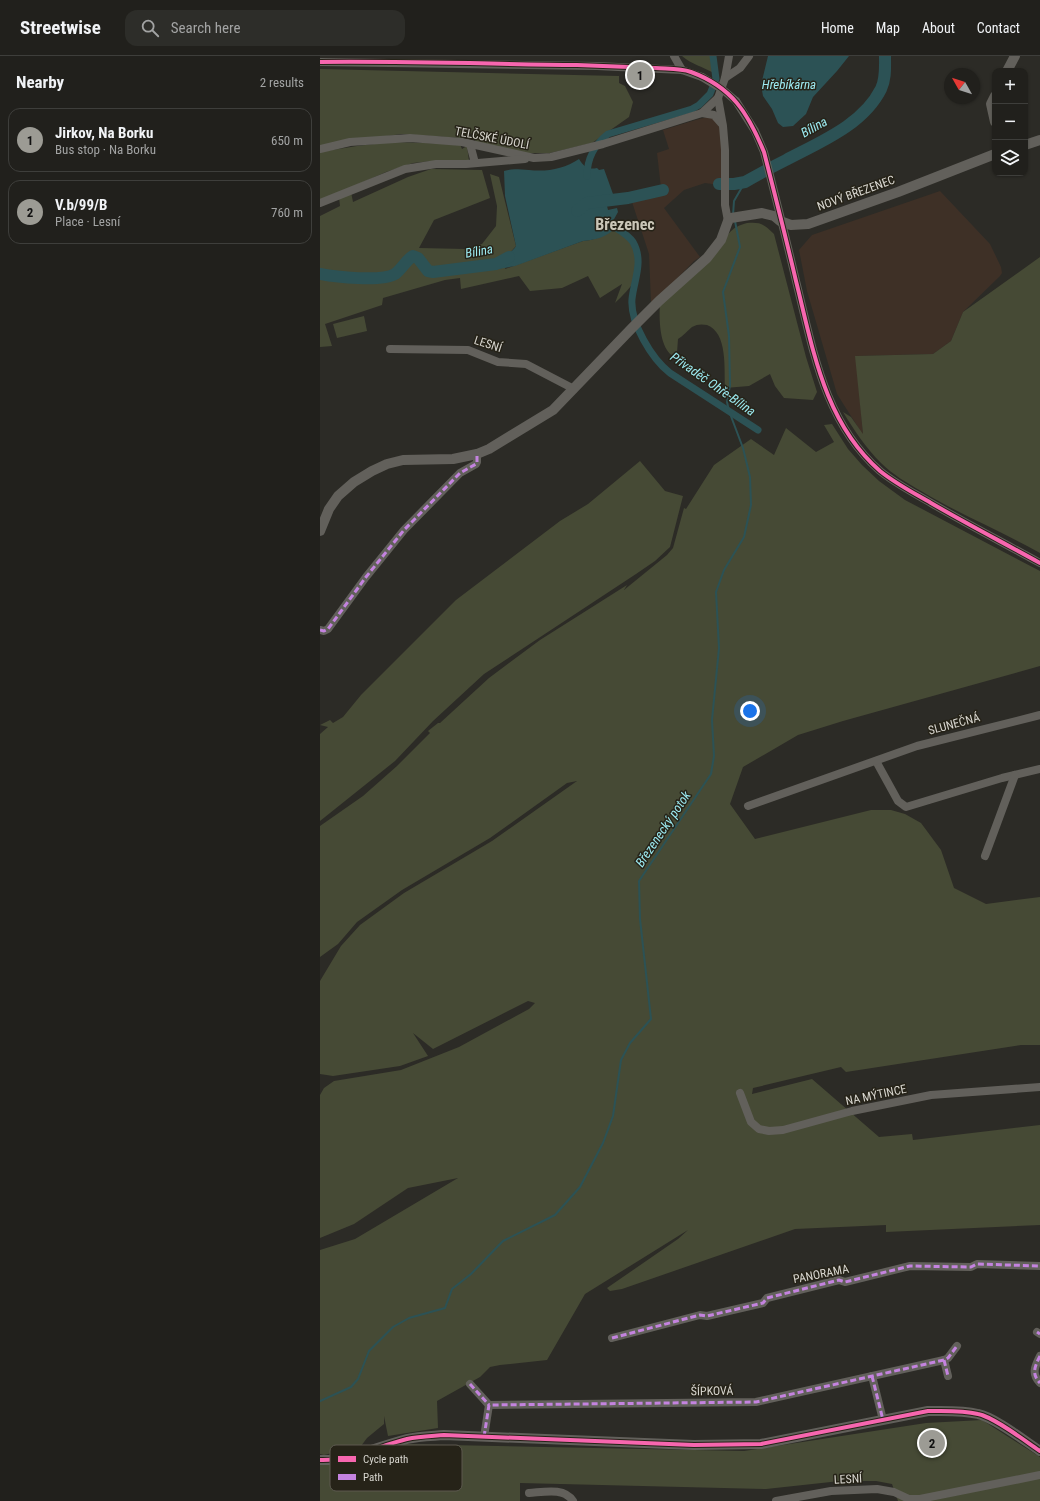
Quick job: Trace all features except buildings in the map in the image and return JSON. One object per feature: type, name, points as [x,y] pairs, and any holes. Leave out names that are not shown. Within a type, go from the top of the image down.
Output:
[{"type":"street","points":[[674,56],[682,70]]},
{"type":"street","points":[[702,113],[718,98],[725,78],[729,56]]},
{"type":"street","points":[[725,78],[740,68],[749,56]]},
{"type":"street","points":[[1009,68],[1015,56]]},
{"type":"street","points":[[320,62],[330,59],[467,60],[682,70],[702,77],[722,89],[736,101],[755,131],[764,152],[780,221],[822,381],[842,425],[854,442],[870,460],[894,481],[957,518],[1040,563]]},
{"type":"street","points":[[320,531],[325,516],[338,496],[354,482],[380,467],[403,460],[453,459],[477,454],[489,449],[546,415],[574,389],[644,316],[707,258],[721,240],[732,218],[725,205],[723,126],[718,98]]},
{"type":"street","points":[[702,113],[714,115],[723,126]]},
{"type":"street","name":"TELČSKÉ ÚDOLÍ","points":[[320,148],[350,142],[410,138],[470,144],[534,158],[551,157],[590,148],[702,113]]},
{"type":"street","points":[[1028,143],[1040,140]]},
{"type":"street","points":[[470,144],[475,163]]},
{"type":"street","name":"NOVÝ BŘEZENEC","points":[[732,218],[762,213],[774,216],[780,221],[791,225],[808,224],[939,177],[992,155]]},
{"type":"street","points":[[320,203],[405,169],[436,164],[475,163],[534,158]]},
{"type":"street","name":"LESNÍ","points":[[390,349],[468,350],[498,362],[526,364],[574,389]]},
{"type":"street","points":[[320,630],[324,631],[328,629],[366,577],[404,530],[460,473],[476,464],[477,454]]},
{"type":"street","name":"SLUNEČNÁ","points":[[748,806],[917,746],[1040,715]]},
{"type":"street","points":[[876,761],[898,801],[906,807],[1040,769]]},
{"type":"street","points":[[985,856],[1015,775]]},
{"type":"street","name":"NA MÝTINCE","points":[[740,1093],[751,1122],[759,1128],[769,1131],[783,1130],[852,1111],[931,1095],[1040,1087]]},
{"type":"street","name":"PANORAMA","points":[[612,1338],[700,1315],[707,1316],[763,1303],[767,1298],[839,1280],[845,1282],[910,1266],[971,1267],[977,1264],[1040,1266]]},
{"type":"street","points":[[948,1376],[944,1360],[948,1358],[957,1346]]},
{"type":"street","points":[[1040,1356],[1034,1371],[1037,1380],[1040,1383]]},
{"type":"street","name":"ŠÍPKOVÁ","points":[[489,1405],[756,1402],[944,1360]]},
{"type":"street","points":[[872,1376],[883,1420]]},
{"type":"street","points":[[470,1384],[489,1405],[484,1437]]},
{"type":"street","points":[[387,1445],[408,1438],[444,1435],[694,1445],[761,1444],[928,1411],[956,1411],[979,1414],[996,1422],[1040,1451]]},
{"type":"street","name":"LESNÍ","points":[[776,1501],[831,1491],[877,1489],[894,1492],[909,1499],[920,1499],[1040,1475]]},
{"type":"street","points":[[530,1493],[561,1492],[569,1496],[573,1501]]},
{"type":"shaded area","points":[[708,117],[712,118],[717,123],[721,131],[722,180],[720,180],[719,185],[705,183],[684,190],[664,208],[700,257],[694,261],[655,301],[651,302],[649,254],[632,202],[664,193],[661,188],[657,153],[669,149],[663,130]]},
{"type":"shaded area","points":[[940,191],[990,244],[1001,267],[1002,273],[963,312],[951,341],[933,354],[856,356],[863,435],[837,394],[807,291],[799,250],[812,235]]},
{"type":"green space","points":[[682,56],[711,56],[714,73],[693,63]]},
{"type":"green space","points":[[320,69],[619,76],[619,83],[625,86],[633,102],[629,117],[592,143],[550,153],[525,153],[475,142],[476,131],[462,138],[401,134],[320,146]]},
{"type":"green space","points":[[391,142],[460,144],[462,149],[467,146],[469,161],[432,161],[413,163],[386,172],[320,201],[320,152]]},
{"type":"green space","points":[[431,169],[482,170],[490,198],[434,220],[419,248],[465,249],[482,244],[496,226],[497,206],[490,174],[499,177],[516,246],[509,254],[505,269],[583,241],[592,240],[615,229],[630,240],[636,254],[637,264],[634,282],[615,303],[622,284],[600,298],[588,276],[562,288],[530,291],[519,276],[461,289],[460,278],[445,280],[383,298],[382,305],[325,324],[332,346],[320,347],[320,216],[340,206],[339,197],[351,192],[353,202],[408,177]]},
{"type":"green space","points":[[747,223],[762,224],[774,234],[806,357],[817,392],[813,400],[784,398],[775,386],[770,374],[749,386],[725,388],[724,352],[722,343],[714,329],[707,325],[700,324],[694,326],[678,339],[677,353],[674,357],[665,347],[660,325],[660,303],[723,242],[732,230]]},
{"type":"green space","points":[[1040,257],[1040,553],[935,499],[895,475],[870,451],[843,412],[851,417],[863,434],[855,356],[933,354],[951,341],[963,312]]},
{"type":"green space","points":[[364,316],[367,331],[337,338],[333,324]]},
{"type":"green space","points":[[832,424],[848,449],[862,465],[879,481],[905,500],[1040,571],[1040,666],[798,735],[743,767],[730,804],[755,839],[871,810],[891,810],[905,814],[921,823],[941,850],[954,888],[986,904],[1040,897],[1040,1045],[1021,1045],[846,1072],[841,1067],[753,1088],[752,1094],[812,1079],[879,1137],[912,1134],[913,1140],[1040,1125],[1040,1225],[886,1232],[886,1225],[795,1229],[622,1289],[610,1291],[607,1288],[678,1239],[688,1230],[585,1294],[547,1360],[490,1367],[480,1377],[437,1401],[438,1428],[388,1436],[384,1416],[384,1424],[367,1438],[362,1445],[330,1445],[330,1454],[320,1454],[320,1250],[355,1239],[458,1178],[408,1188],[354,1224],[320,1238],[320,1095],[324,1088],[334,1081],[401,1070],[459,1047],[529,1009],[535,1003],[528,1001],[433,1049],[413,1033],[428,1056],[400,1066],[333,1076],[320,1074],[320,981],[341,946],[360,925],[404,893],[492,841],[577,781],[567,783],[490,838],[402,890],[357,922],[338,944],[320,957],[320,826],[363,796],[397,766],[430,733],[428,731],[440,723],[489,678],[540,640],[627,585],[624,590],[667,555],[673,548],[684,508],[686,509],[714,465],[751,439],[774,455],[786,428],[816,452],[834,442],[824,425]]},
{"type":"green space","points":[[640,461],[665,491],[683,496],[670,547],[655,561],[636,574],[484,674],[433,721],[395,761],[320,821],[320,734],[328,727],[320,725],[330,720],[333,723],[343,717],[361,695],[456,600],[560,521],[588,504]]},
{"type":"green space","points":[[982,1420],[1040,1457],[1040,1501],[898,1501],[892,1484],[876,1481],[840,1481],[766,1489],[520,1483],[520,1501],[320,1501],[320,1463],[330,1462],[330,1491],[462,1491],[462,1445],[744,1451],[926,1423]]},
{"type":"green space","points":[[398,1444],[447,1445],[396,1445]]},
{"type":"water","name":"Hřebíkárna","points":[[768,56],[849,56],[813,97],[806,114],[793,126],[783,127],[778,123],[772,109],[763,96],[761,85]]},
{"type":"water","points":[[579,159],[585,166],[591,169],[604,169],[613,194],[591,199],[591,204],[615,203],[607,206],[608,210],[617,208],[618,212],[613,221],[616,227],[601,237],[583,241],[515,266],[499,269],[496,264],[496,259],[512,251],[516,246],[505,196],[504,171],[513,169],[536,171],[549,170],[567,165]]},
{"type":"waterway","name":"Přivaděč Ohře-Bílina","points":[[587,176],[590,158],[599,142],[608,134],[692,109],[699,105],[710,94],[716,79],[713,56]]},
{"type":"waterway","name":"Bílina","points":[[719,184],[745,182],[826,139],[852,123],[873,102],[883,85],[885,56]]},
{"type":"waterway","name":"Březenecký potok","points":[[733,215],[734,201],[745,182]]},
{"type":"waterway","name":"Bílina","points":[[577,211],[587,203],[628,198],[663,190]]},
{"type":"waterway","name":"Březenecký potok","points":[[320,1401],[351,1387],[358,1379],[369,1351],[393,1327],[409,1318],[445,1308],[452,1289],[471,1274],[503,1241],[555,1215],[580,1187],[603,1143],[613,1116],[621,1060],[630,1043],[651,1019],[640,919],[639,881],[711,774],[714,756],[712,720],[719,648],[716,592],[724,570],[744,537],[751,505],[750,477],[743,448],[727,402],[730,385],[729,336],[723,292],[740,247],[735,221]]},
{"type":"waterway","name":"Přivaděč Ohře-Bílina","points":[[609,223],[628,236],[636,249],[638,263],[632,308],[638,329],[656,359],[670,373],[758,430]]},
{"type":"waterway","name":"Bílina","points":[[320,274],[358,278],[380,278],[395,274],[413,256],[418,258],[428,271],[433,272],[496,264],[509,257]]},
{"type":"marked path","points":[[320,630],[324,631],[328,629],[366,577],[404,530],[460,473],[476,464],[477,454]]},
{"type":"marked path","points":[[612,1338],[700,1315],[707,1316],[763,1303],[767,1298],[839,1280],[845,1282],[910,1266],[971,1267],[977,1264],[1040,1266]]},
{"type":"marked path","points":[[484,1437],[489,1405],[756,1402],[944,1360],[948,1358],[957,1346]]},
{"type":"marked path","points":[[1040,1356],[1035,1367],[1037,1380],[1040,1383]]},
{"type":"marked path","points":[[944,1360],[948,1376]]},
{"type":"marked path","points":[[872,1376],[883,1420]]},
{"type":"marked path","points":[[470,1384],[489,1405]]},
{"type":"cycle path","points":[[320,62],[577,65],[673,69],[691,72],[717,85],[737,103],[745,114],[752,125],[764,152],[815,358],[833,407],[846,430],[861,452],[880,471],[892,480],[1040,563]]},
{"type":"cycle path","points":[[387,1445],[412,1438],[444,1435],[694,1445],[761,1444],[928,1411],[953,1411],[985,1416],[1001,1424],[1040,1451]]},
{"type":"cycle path","points":[[320,1460],[330,1460]]},
{"type":"place","name":"Jirkov, Na Borku","points":[[640,75]]},
{"type":"place","name":"V.b/99/B","points":[[932,1443]]},
{"type":"district","name":"Březenec","points":[[625,224]]}]
